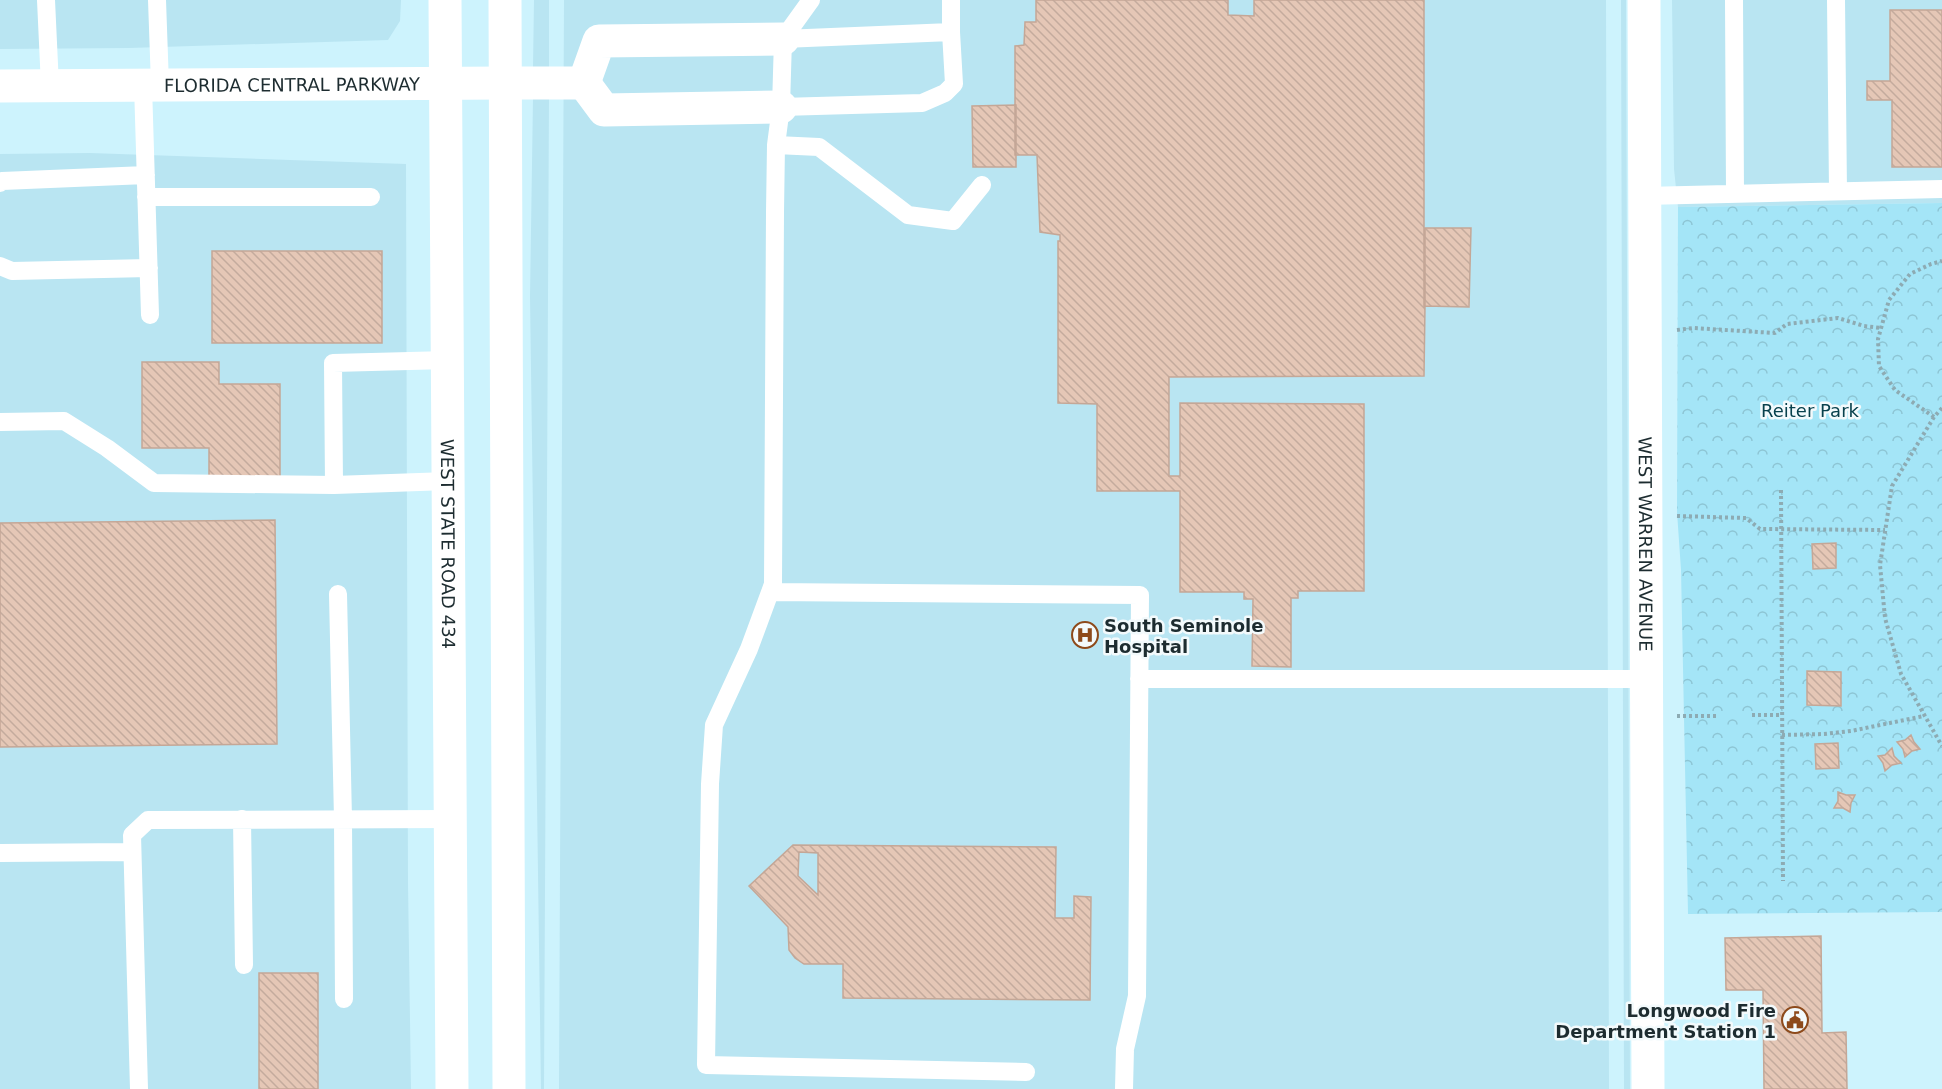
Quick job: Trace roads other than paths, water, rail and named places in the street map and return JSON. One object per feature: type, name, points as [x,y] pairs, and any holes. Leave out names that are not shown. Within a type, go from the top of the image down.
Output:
[{"type":"main road","name":"WEST STATE ROAD 434","points":[[445,0],[454,1084]]},
{"type":"main road","points":[[505,0],[509,1089]]},
{"type":"main road","name":"WEST WARREN AVENUE","points":[[1644,0],[1648,1089]]},
{"type":"main road","points":[[780,107],[604,110],[584,83],[599,41],[783,39]]},
{"type":"main road","name":"FLORIDA CENTRAL PARKWAY","points":[[0,86],[584,83]]},
{"type":"lane","points":[[46,0],[50,86]]},
{"type":"lane","points":[[150,315],[146,175],[157,0]]},
{"type":"lane","points":[[811,0],[783,39],[777,145],[773,584],[749,649],[714,725],[710,784],[706,1065],[1026,1072]]},
{"type":"lane","points":[[780,107],[922,103],[945,93],[954,84],[951,0]]},
{"type":"lane","points":[[1734,0],[1735,194]]},
{"type":"lane","points":[[1836,0],[1838,191]]},
{"type":"lane","points":[[783,39],[951,32]]},
{"type":"lane","points":[[777,145],[819,147],[908,215],[953,221],[982,184]]},
{"type":"lane","points":[[0,183],[2,181],[146,175]]},
{"type":"lane","points":[[1644,196],[1942,189]]},
{"type":"lane","points":[[146,197],[371,196]]},
{"type":"lane","points":[[0,266],[12,271],[149,268]]},
{"type":"lane","points":[[334,485],[333,363],[448,360]]},
{"type":"lane","points":[[0,422],[64,421],[107,448],[154,483],[334,485],[448,481]]},
{"type":"lane","points":[[770,592],[1140,595],[1137,996],[1125,1049],[1124,1089]]},
{"type":"lane","points":[[338,594],[344,999]]},
{"type":"lane","points":[[1139,679],[1646,679]]},
{"type":"lane","points":[[242,819],[244,965]]},
{"type":"lane","points":[[139,1089],[132,835],[148,820],[451,819]]},
{"type":"lane","points":[[0,854],[132,852]]},
{"type":"place","name":"South Seminole Hospital","points":[[1085,635]]},
{"type":"place","name":"Longwood Fire Department Station 1","points":[[1795,1020]]},
{"type":"park label","name":"Reiter Park","points":[[1810,410]]}]
